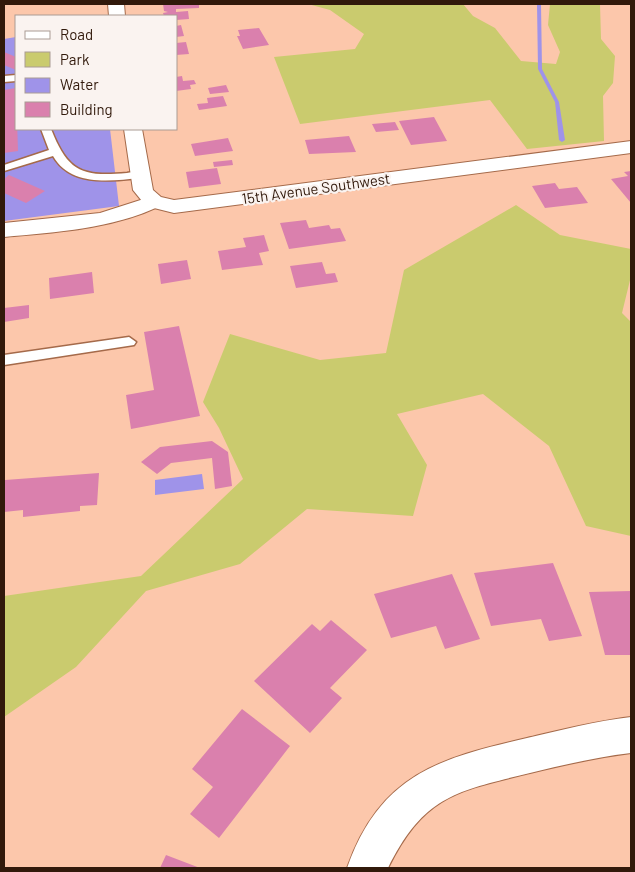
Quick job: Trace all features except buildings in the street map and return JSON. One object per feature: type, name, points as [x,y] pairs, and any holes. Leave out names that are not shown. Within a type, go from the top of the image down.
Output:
[{"type":"street","points":[[4,230],[111,217],[129,213],[152,202],[143,190],[133,130]]},
{"type":"street","name":"15th Avenue Southwest","points":[[152,202],[162,206],[198,205],[631,147]]},
{"type":"street","points":[[366,868],[381,840],[397,817],[413,799],[432,785],[474,768],[612,737],[631,735]]},
{"type":"lane","points":[[46,130],[54,152],[67,168],[87,175],[111,178],[140,174]]},
{"type":"lane","points":[[4,168],[54,152]]},
{"type":"lane","points":[[4,360],[128,342]]},
{"type":"green space","points":[[308,4],[463,4],[473,16],[495,28],[521,61],[556,64],[560,52],[548,25],[550,4],[600,4],[601,39],[615,56],[613,83],[603,96],[604,141],[527,149],[490,100],[300,124],[274,57],[355,49],[364,34],[330,10]]},
{"type":"green space","points":[[516,205],[560,235],[631,249],[631,276],[622,313],[631,322],[631,536],[586,526],[549,446],[483,394],[397,414],[427,465],[413,516],[307,509],[240,564],[146,591],[76,667],[4,717],[4,596],[141,576],[243,479],[219,428],[203,402],[230,334],[320,360],[386,353],[404,270]]},
{"type":"water","points":[[15,37],[15,130],[110,130],[119,206],[4,221],[4,39]]},
{"type":"water","points":[[202,474],[204,489],[155,495],[155,480]]},
{"type":"waterway","points":[[539,4],[540,69],[557,102],[562,140]]}]
